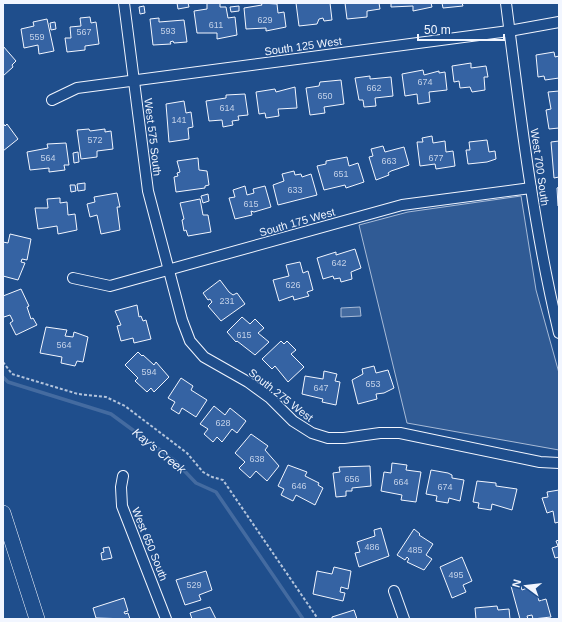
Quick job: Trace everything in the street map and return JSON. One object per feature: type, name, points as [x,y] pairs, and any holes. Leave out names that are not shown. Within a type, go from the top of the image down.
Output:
[{"type":"main road","points":[[3,513],[38,619]]},
{"type":"street","name":"West 575 South","points":[[124,3],[148,191],[169,271]]},
{"type":"street","name":"West 700 South","points":[[506,3],[531,188],[547,284],[559,333]]},
{"type":"street","name":"South 125 West","points":[[52,100],[77,88],[510,31],[559,22]]},
{"type":"street","name":"South 175 West","points":[[73,278],[110,286],[169,271],[402,204],[531,188]]},
{"type":"street","name":"South 275 West","points":[[169,271],[182,320],[190,341],[204,357],[248,382],[270,398],[293,420],[312,433],[328,438],[344,438],[380,433],[400,433],[540,462],[559,463]]},
{"type":"street","name":"West 650 South","points":[[123,476],[120,487],[122,506],[166,619]]},
{"type":"street","points":[[394,591],[404,619]]},
{"type":"path","points":[[3,362],[12,374],[78,394],[106,397],[125,406],[187,453],[203,472],[212,477],[223,480],[318,619]]},
{"type":"shaded area","points":[[521,196],[536,290],[559,373],[559,450],[407,423],[359,225],[408,212]]},
{"type":"shaded area","points":[[360,307],[361,316],[341,317],[341,308]]},
{"type":"building","points":[[177,3],[188,3],[189,7],[178,9]]},
{"type":"building","points":[[207,3],[220,3],[220,7],[226,7],[228,18],[235,17],[237,35],[217,39],[217,33],[197,33],[194,11],[207,9]]},
{"type":"building","points":[[261,3],[277,4],[278,13],[284,12],[286,27],[266,31],[266,28],[246,29],[244,8],[262,5]]},
{"type":"building","points":[[296,3],[330,3],[332,20],[324,21],[323,18],[319,19],[317,24],[299,26]]},
{"type":"building","points":[[345,3],[379,3],[380,9],[367,11],[367,17],[347,19]]},
{"type":"building","points":[[391,3],[431,3],[432,7],[413,11],[413,6],[391,7]]},
{"type":"building","points":[[442,3],[462,3],[463,6],[443,8]]},
{"type":"building","points":[[144,6],[145,13],[140,14],[139,7]]},
{"type":"building","points":[[239,6],[239,11],[231,12],[230,7]]},
{"type":"building","points":[[90,17],[91,23],[96,22],[99,44],[85,46],[85,50],[67,52],[65,38],[71,38],[70,27],[81,26],[80,18]]},
{"type":"building","points":[[159,18],[159,22],[184,20],[187,42],[174,43],[173,41],[170,42],[171,44],[153,45],[150,19]]},
{"type":"building","points":[[47,19],[54,51],[39,54],[38,45],[24,48],[21,29],[34,26],[33,22]]},
{"type":"building","points":[[55,22],[56,29],[51,30],[50,23]]},
{"type":"building","points":[[3,46],[16,61],[12,65],[13,67],[3,76]]},
{"type":"building","points":[[554,52],[555,57],[559,56],[559,78],[545,80],[544,76],[538,77],[536,55]]},
{"type":"building","points":[[471,63],[471,68],[486,66],[488,77],[484,77],[485,90],[472,92],[470,87],[460,88],[459,81],[454,82],[452,66]]},
{"type":"building","points":[[423,70],[424,75],[439,71],[439,73],[445,72],[447,90],[429,92],[430,102],[418,104],[417,94],[405,96],[402,74]]},
{"type":"building","points":[[370,76],[370,79],[391,77],[393,96],[375,98],[376,106],[364,107],[363,100],[359,100],[355,78]]},
{"type":"building","points":[[341,80],[344,104],[324,107],[325,113],[310,115],[306,88],[319,86],[320,82]]},
{"type":"building","points":[[295,87],[297,108],[278,109],[279,116],[266,118],[265,113],[259,114],[256,92],[275,89],[276,92]]},
{"type":"building","points":[[559,91],[559,128],[549,129],[546,110],[551,109],[548,92]]},
{"type":"building","points":[[245,94],[248,115],[238,116],[239,120],[232,121],[233,125],[223,127],[222,120],[209,121],[206,101],[226,98],[226,95]]},
{"type":"building","points":[[184,101],[186,113],[191,112],[193,127],[188,128],[189,139],[169,142],[166,104]]},
{"type":"building","points":[[3,123],[5,126],[7,124],[18,139],[3,151]]},
{"type":"building","points":[[89,129],[90,131],[105,129],[105,132],[111,131],[113,149],[97,151],[97,157],[81,159],[77,130]]},
{"type":"building","points":[[432,136],[433,143],[445,141],[446,152],[453,151],[455,166],[436,169],[435,164],[420,166],[417,142],[423,142],[422,138]]},
{"type":"building","points":[[487,140],[489,152],[495,151],[496,159],[487,162],[468,164],[466,150],[470,150],[469,142]]},
{"type":"building","points":[[559,141],[559,177],[554,178],[551,142]]},
{"type":"building","points":[[66,143],[69,165],[64,165],[65,170],[49,172],[49,168],[30,170],[27,152],[48,148],[47,144]]},
{"type":"building","points":[[383,146],[385,152],[404,147],[409,165],[391,171],[388,173],[389,175],[376,180],[369,157],[373,156],[371,149]]},
{"type":"building","points":[[78,152],[79,162],[74,163],[73,153]]},
{"type":"building","points":[[347,157],[349,166],[358,163],[364,182],[346,188],[345,185],[324,190],[317,166],[326,164],[326,161]]},
{"type":"building","points":[[198,158],[199,170],[207,171],[209,185],[205,186],[205,188],[176,192],[174,177],[178,176],[177,173],[180,172],[177,161]]},
{"type":"building","points":[[294,171],[295,175],[301,174],[302,177],[311,174],[317,195],[278,205],[273,185],[284,181],[282,174]]},
{"type":"building","points":[[85,183],[85,190],[78,191],[77,184]]},
{"type":"building","points":[[70,185],[75,185],[76,191],[71,192]]},
{"type":"building","points":[[245,186],[247,195],[254,193],[253,189],[265,186],[271,207],[254,212],[251,211],[252,215],[235,219],[229,198],[235,197],[233,190]]},
{"type":"building","points":[[559,187],[559,206],[558,206],[557,188]]},
{"type":"building","points":[[117,193],[120,207],[117,207],[120,230],[101,234],[97,215],[90,217],[87,204],[95,202],[94,197]]},
{"type":"building","points":[[208,194],[209,201],[203,203],[201,196]]},
{"type":"building","points":[[60,198],[60,203],[67,202],[68,215],[75,214],[77,230],[58,234],[57,226],[38,229],[35,208],[48,208],[47,199]]},
{"type":"building","points":[[200,199],[203,215],[208,215],[211,232],[188,236],[186,230],[184,231],[182,220],[184,219],[180,203]]},
{"type":"building","points":[[10,234],[31,239],[27,260],[22,259],[21,262],[25,263],[18,280],[3,276],[3,242],[8,243]]},
{"type":"building","points":[[355,249],[361,268],[351,272],[352,279],[341,282],[340,278],[334,279],[333,276],[323,279],[317,258],[336,252],[336,255]]},
{"type":"building","points":[[300,262],[303,273],[308,271],[313,290],[307,292],[309,296],[294,300],[293,296],[279,301],[273,280],[289,276],[286,265]]},
{"type":"building","points":[[220,280],[229,292],[233,295],[237,293],[245,304],[221,321],[208,306],[212,302],[210,299],[208,300],[203,293]]},
{"type":"building","points":[[21,289],[29,306],[27,307],[31,319],[33,318],[37,325],[16,335],[10,323],[13,321],[10,315],[4,317],[3,315],[3,296]]},
{"type":"building","points":[[137,305],[139,317],[141,316],[143,321],[146,320],[151,339],[134,343],[133,338],[121,341],[117,326],[121,325],[115,311]]},
{"type":"building","points":[[242,317],[250,324],[255,319],[264,328],[258,333],[269,342],[255,355],[237,341],[236,342],[227,332]]},
{"type":"building","points":[[46,327],[67,330],[65,336],[73,337],[74,332],[88,337],[83,362],[77,361],[75,366],[61,363],[62,357],[40,353]]},
{"type":"building","points":[[281,341],[284,344],[287,341],[296,350],[291,354],[304,367],[288,382],[275,366],[272,369],[262,359]]},
{"type":"building","points":[[138,352],[154,365],[156,362],[169,377],[154,392],[151,388],[147,392],[135,381],[138,378],[125,365]]},
{"type":"building","points":[[374,366],[376,373],[388,370],[394,388],[384,393],[376,394],[377,399],[358,404],[352,380],[363,374],[362,369]]},
{"type":"building","points":[[324,371],[337,374],[335,381],[340,382],[336,405],[322,402],[323,399],[302,394],[305,376],[323,379]]},
{"type":"building","points":[[181,378],[193,386],[191,390],[207,400],[196,417],[182,408],[179,414],[171,409],[175,402],[168,398]]},
{"type":"building","points":[[214,406],[225,415],[230,408],[246,421],[237,433],[232,429],[222,442],[217,437],[213,442],[204,434],[208,429],[200,424]]},
{"type":"building","points":[[251,434],[268,446],[265,450],[279,466],[267,481],[256,471],[250,478],[239,468],[245,462],[235,453]]},
{"type":"building","points":[[392,463],[407,465],[406,470],[421,472],[416,502],[401,500],[402,495],[381,491],[384,472],[391,473]]},
{"type":"building","points":[[288,465],[307,472],[305,476],[319,483],[318,485],[323,488],[315,505],[296,495],[293,501],[281,495],[284,489],[278,486]]},
{"type":"building","points":[[370,466],[371,486],[352,488],[352,491],[346,491],[346,496],[336,497],[333,473],[340,472],[339,467]]},
{"type":"building","points":[[431,470],[448,473],[452,475],[452,478],[464,480],[460,501],[449,498],[448,503],[436,501],[437,496],[426,494]]},
{"type":"building","points":[[477,481],[496,483],[496,486],[517,489],[512,510],[492,504],[491,510],[478,508],[479,503],[473,502]]},
{"type":"building","points":[[559,490],[559,522],[555,523],[553,511],[547,513],[542,498],[548,497],[547,492]]},
{"type":"building","points":[[381,528],[389,556],[359,567],[355,553],[360,552],[357,542],[375,536],[374,530]]},
{"type":"building","points":[[414,529],[420,534],[419,535],[433,544],[426,555],[432,559],[424,570],[407,562],[409,559],[407,557],[405,560],[397,555]]},
{"type":"building","points":[[559,540],[559,557],[555,558],[552,548],[558,546],[556,541]]},
{"type":"building","points":[[109,547],[112,558],[102,560],[101,553],[104,552],[103,548]]},
{"type":"building","points":[[462,557],[472,581],[463,585],[466,592],[452,598],[440,567]]},
{"type":"building","points":[[334,567],[351,571],[348,589],[341,587],[340,592],[345,593],[343,601],[313,594],[317,571],[332,574]]},
{"type":"building","points":[[206,571],[212,590],[199,595],[201,600],[185,605],[176,580]]},
{"type":"building","points":[[520,583],[522,590],[535,585],[539,601],[546,599],[551,617],[533,619],[532,615],[527,616],[528,619],[520,619],[511,586]]},
{"type":"building","points":[[124,598],[128,611],[124,612],[125,614],[128,613],[130,619],[96,618],[93,608]]},
{"type":"building","points":[[497,606],[498,610],[509,609],[510,619],[476,619],[475,608]]},
{"type":"building","points":[[210,607],[216,619],[192,619],[190,613]]},
{"type":"building","points":[[354,610],[357,619],[332,619],[332,617]]},
{"type":"waterway","name":"Kay's Creek","points":[[3,377],[8,382],[111,414],[175,461],[196,483],[216,492],[303,619]]}]
